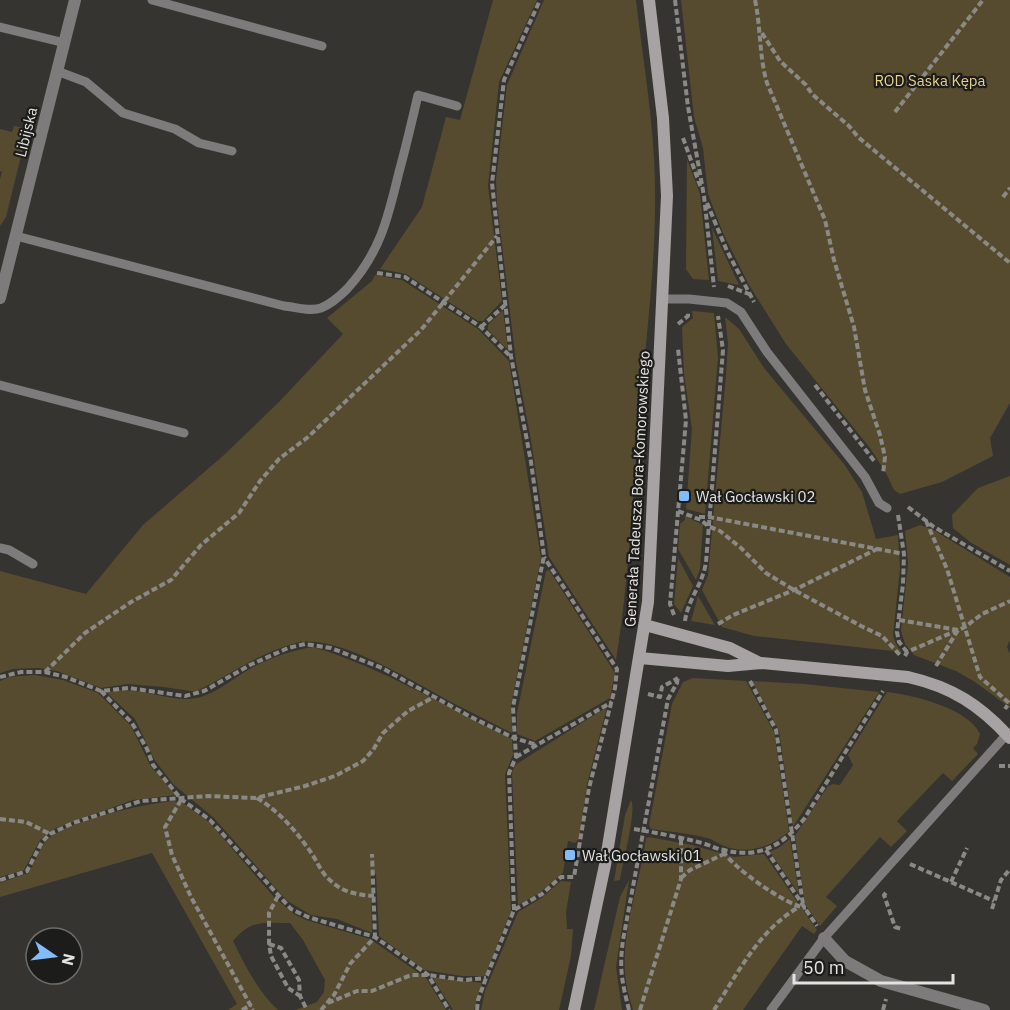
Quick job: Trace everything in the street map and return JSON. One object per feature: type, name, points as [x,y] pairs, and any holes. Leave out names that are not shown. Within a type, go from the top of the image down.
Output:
[{"type":"street","name":"Libijska","points":[[0,298],[3,271],[16,236],[75,0]]},
{"type":"street","name":"Generała Tadeusza Bora-Komorowskiego","points":[[574,1010],[605,865],[645,625],[667,196],[663,118],[649,0]]},
{"type":"street","points":[[645,625],[730,648],[761,663]]},
{"type":"street","points":[[640,658],[728,666],[761,663],[908,677],[931,682],[952,691],[988,715],[1009,734]]},
{"type":"street","points":[[824,938],[845,961],[881,981],[984,1010]]},
{"type":"lane","points":[[152,0],[322,46]]},
{"type":"lane","points":[[0,27],[64,43]]},
{"type":"lane","points":[[57,70],[86,82],[123,112],[175,129],[199,143],[232,152]]},
{"type":"lane","points":[[16,236],[284,306],[322,308],[334,301],[363,271],[376,250],[386,225],[418,96],[457,106]]},
{"type":"lane","points":[[663,299],[727,303],[741,312],[767,352],[865,477],[879,503],[887,508]]},
{"type":"lane","points":[[0,385],[184,433]]},
{"type":"lane","points":[[0,548],[9,550],[33,564]]},
{"type":"lane","points":[[771,1010],[824,938],[1009,734]]},
{"type":"path","points":[[477,1010],[486,978],[514,910],[509,773],[516,757],[513,707],[544,556],[531,462],[511,356],[492,183],[504,80],[540,0]]},
{"type":"path","points":[[675,0],[688,107],[704,196],[723,350],[704,571],[687,608],[683,636]]},
{"type":"path","points":[[755,0],[762,65],[767,83],[825,219],[834,260],[854,327],[865,390],[880,435],[885,457],[883,474]]},
{"type":"path","points":[[895,112],[983,0]]},
{"type":"path","points":[[760,30],[774,53],[812,94],[849,126],[858,137],[1010,263]]},
{"type":"path","points":[[683,138],[727,251],[758,308]]},
{"type":"path","points":[[1003,197],[1010,188]]},
{"type":"path","points":[[45,672],[85,633],[131,602],[171,580],[201,545],[239,513],[260,481],[279,459],[308,437],[421,330],[498,235]]},
{"type":"path","points":[[363,271],[405,277],[481,327],[511,356]]},
{"type":"path","points":[[739,289],[749,294]]},
{"type":"path","points":[[481,327],[505,305]]},
{"type":"path","points":[[678,333],[678,324],[688,312]]},
{"type":"path","points":[[678,344],[679,367],[686,407],[670,604],[674,615],[680,620]]},
{"type":"path","points":[[810,379],[868,452],[888,483]]},
{"type":"path","points":[[908,507],[926,521],[1010,571]]},
{"type":"path","points":[[678,511],[702,518],[709,517],[904,554]]},
{"type":"path","points":[[678,511],[720,531],[766,573],[794,591],[882,636],[904,654]]},
{"type":"path","points":[[926,521],[947,569],[982,685]]},
{"type":"path","points":[[902,533],[904,554],[898,639],[904,654]]},
{"type":"path","points":[[718,624],[733,615],[794,591],[877,549]]},
{"type":"path","points":[[514,910],[542,894],[561,877],[574,877],[589,788],[612,702],[617,669],[544,556]]},
{"type":"path","points":[[904,654],[959,630],[982,614],[1010,601]]},
{"type":"path","points":[[899,620],[959,630]]},
{"type":"path","points":[[936,666],[959,630]]},
{"type":"path","points":[[101,691],[129,688],[185,696],[197,693],[250,665],[305,644],[331,648],[382,668],[514,738],[537,745]]},
{"type":"path","points":[[629,1010],[621,982],[619,964],[668,699],[678,679],[680,662]]},
{"type":"path","points":[[0,677],[21,672],[45,672],[66,677],[101,691],[132,723],[153,765],[181,799],[210,820],[291,909],[308,917],[375,938],[428,975],[449,1010]]},
{"type":"path","points":[[660,697],[662,687],[687,673]]},
{"type":"path","points":[[758,678],[748,677],[776,730],[805,906]]},
{"type":"path","points":[[980,677],[1009,703],[1005,709]]},
{"type":"path","points":[[681,879],[690,870],[723,852],[766,850],[792,834],[804,819],[884,688],[873,687]]},
{"type":"path","points":[[0,880],[27,871],[42,842],[50,834],[73,823],[141,801],[208,796],[256,798],[335,776],[363,761],[383,733],[408,711],[434,697]]},
{"type":"path","points":[[516,757],[612,702]]},
{"type":"path","points":[[988,756],[999,766],[1010,766]]},
{"type":"path","points":[[256,798],[274,809],[291,827],[331,882],[351,893],[374,896]]},
{"type":"path","points":[[181,799],[165,827],[172,855],[191,897],[252,1008],[242,1010]]},
{"type":"path","points":[[0,819],[26,822],[50,834]]},
{"type":"path","points":[[634,829],[704,843],[723,852],[778,897],[799,907]]},
{"type":"path","points":[[640,1010],[681,879],[681,838]]},
{"type":"path","points":[[951,882],[967,848]]},
{"type":"path","points":[[766,850],[824,938]]},
{"type":"path","points":[[321,1010],[334,995],[350,964],[375,938],[372,854]]},
{"type":"path","points":[[904,872],[911,864],[994,901]]},
{"type":"path","points":[[992,909],[1001,880],[1010,869]]},
{"type":"path","points":[[891,887],[884,895],[895,927],[902,929]]},
{"type":"path","points":[[278,896],[269,913],[269,943],[272,956],[288,988],[300,996]]},
{"type":"path","points":[[714,1010],[750,955],[785,915],[805,906]]},
{"type":"path","points":[[269,943],[281,948],[299,980],[300,996],[307,1010]]},
{"type":"path","points":[[327,1004],[357,991],[372,991],[411,975],[465,980],[486,978]]},
{"type":"path","points":[[885,1003],[889,1010]]},
{"type":"green space","points":[[493,0],[537,0],[499,82],[488,186],[502,301],[483,321],[478,321],[406,274],[380,269],[422,207],[446,117],[460,120]]},
{"type":"green space","points":[[544,0],[636,0],[651,118],[655,191],[653,256],[627,570],[616,660],[549,557],[516,362],[497,203],[496,180],[507,85]]},
{"type":"green space","name":"ROD Saska Kępa","points":[[681,0],[1010,0],[1010,403],[990,438],[993,456],[942,482],[900,494],[894,490],[870,448],[786,344],[749,285],[723,233],[708,194],[703,148],[694,117]]},
{"type":"green space","points":[[14,126],[25,128],[24,132],[27,132],[6,217],[0,226],[2,172],[0,171],[0,129],[12,132]]},
{"type":"green space","points":[[687,159],[700,194],[709,280],[693,279],[686,269]]},
{"type":"green space","points":[[712,228],[739,285],[718,281]]},
{"type":"green space","points":[[375,275],[402,280],[478,329],[509,361],[541,558],[511,705],[512,733],[377,662],[333,645],[313,642],[296,643],[270,652],[197,691],[128,684],[101,688],[57,671],[38,668],[13,669],[0,673],[0,571],[86,594],[143,525],[224,455],[278,403],[343,334],[327,318],[372,281]]},
{"type":"green space","points":[[503,310],[508,350],[488,330],[488,325]]},
{"type":"green space","points":[[692,311],[714,313],[718,358],[705,514],[686,509],[692,429],[684,374],[682,327],[693,318]]},
{"type":"green space","points":[[725,317],[739,329],[764,368],[844,464],[862,492],[876,539],[898,535],[900,568],[893,636],[902,652],[754,636],[722,627],[702,590],[708,575],[726,375],[728,343]]},
{"type":"green space","points":[[1010,476],[1010,565],[970,542],[953,528],[952,515],[978,488]]},
{"type":"green space","points":[[685,516],[703,525],[700,569],[696,580],[678,549],[680,524],[685,520]]},
{"type":"green space","points":[[920,525],[932,529],[1010,577],[1010,640],[1007,647],[1010,654],[1010,705],[1005,704],[956,671],[914,655],[905,644],[901,631],[908,563],[905,531]]},
{"type":"green space","points":[[678,558],[693,586],[681,613],[674,604]]},
{"type":"green space","points":[[549,570],[615,673],[610,698],[535,741],[517,734],[517,713],[546,571]]},
{"type":"green space","points":[[698,596],[715,625],[691,621]]},
{"type":"green space","points":[[313,647],[389,677],[512,739],[513,755],[505,774],[511,911],[485,976],[461,976],[424,970],[379,936],[376,874],[371,874],[372,933],[337,919],[311,915],[286,900],[214,818],[173,784],[154,759],[135,719],[107,693],[127,690],[179,699],[198,698],[215,691],[262,663],[291,652]]},
{"type":"green space","points":[[34,675],[63,680],[98,693],[131,726],[151,767],[176,795],[133,800],[56,828],[40,840],[24,870],[0,877],[0,681],[9,677]]},
{"type":"green space","points":[[693,678],[746,681],[774,732],[789,831],[767,845],[759,848],[733,849],[700,836],[651,829],[649,825],[672,704],[683,682]]},
{"type":"green space","points":[[752,681],[879,692],[793,827],[779,731]]},
{"type":"green space","points":[[887,692],[939,704],[964,717],[980,734],[973,748],[978,754],[952,781],[943,773],[897,821],[907,831],[891,847],[880,837],[826,897],[837,906],[820,926],[805,904],[795,836],[828,786],[840,785],[853,765],[848,755]]},
{"type":"green space","points":[[607,707],[587,784],[579,839],[575,843],[568,841],[563,873],[538,894],[518,905],[512,773],[515,765]]},
{"type":"green space","points":[[631,800],[631,826],[620,880],[614,881],[625,815]]},
{"type":"green space","points":[[173,801],[183,803],[210,823],[274,897],[294,914],[306,920],[370,939],[426,978],[446,1010],[295,1010],[317,1002],[324,992],[325,980],[303,940],[290,923],[272,923],[252,926],[233,941],[258,986],[278,1010],[228,1010],[237,1004],[152,853],[0,897],[0,883],[28,873],[44,844],[57,833],[107,814]]},
{"type":"green space","points":[[646,838],[692,845],[734,857],[764,854],[817,930],[814,934],[802,926],[743,1010],[633,1010],[625,978],[626,940]]},
{"type":"green space","points":[[790,839],[799,894],[770,852]]},
{"type":"green space","points":[[629,880],[616,967],[622,1010],[594,1010],[620,897]]},
{"type":"green space","points":[[561,881],[571,882],[566,912],[567,929],[573,929],[571,956],[559,1010],[481,1010],[485,991],[518,912],[540,899]]},
{"type":"green space","points":[[432,977],[482,983],[474,1010],[453,1010]]},
{"type":"place","name":"Wał Gocławski 02","points":[[684,496]]},
{"type":"place","name":"Wał Gocławski 01","points":[[570,855]]}]
